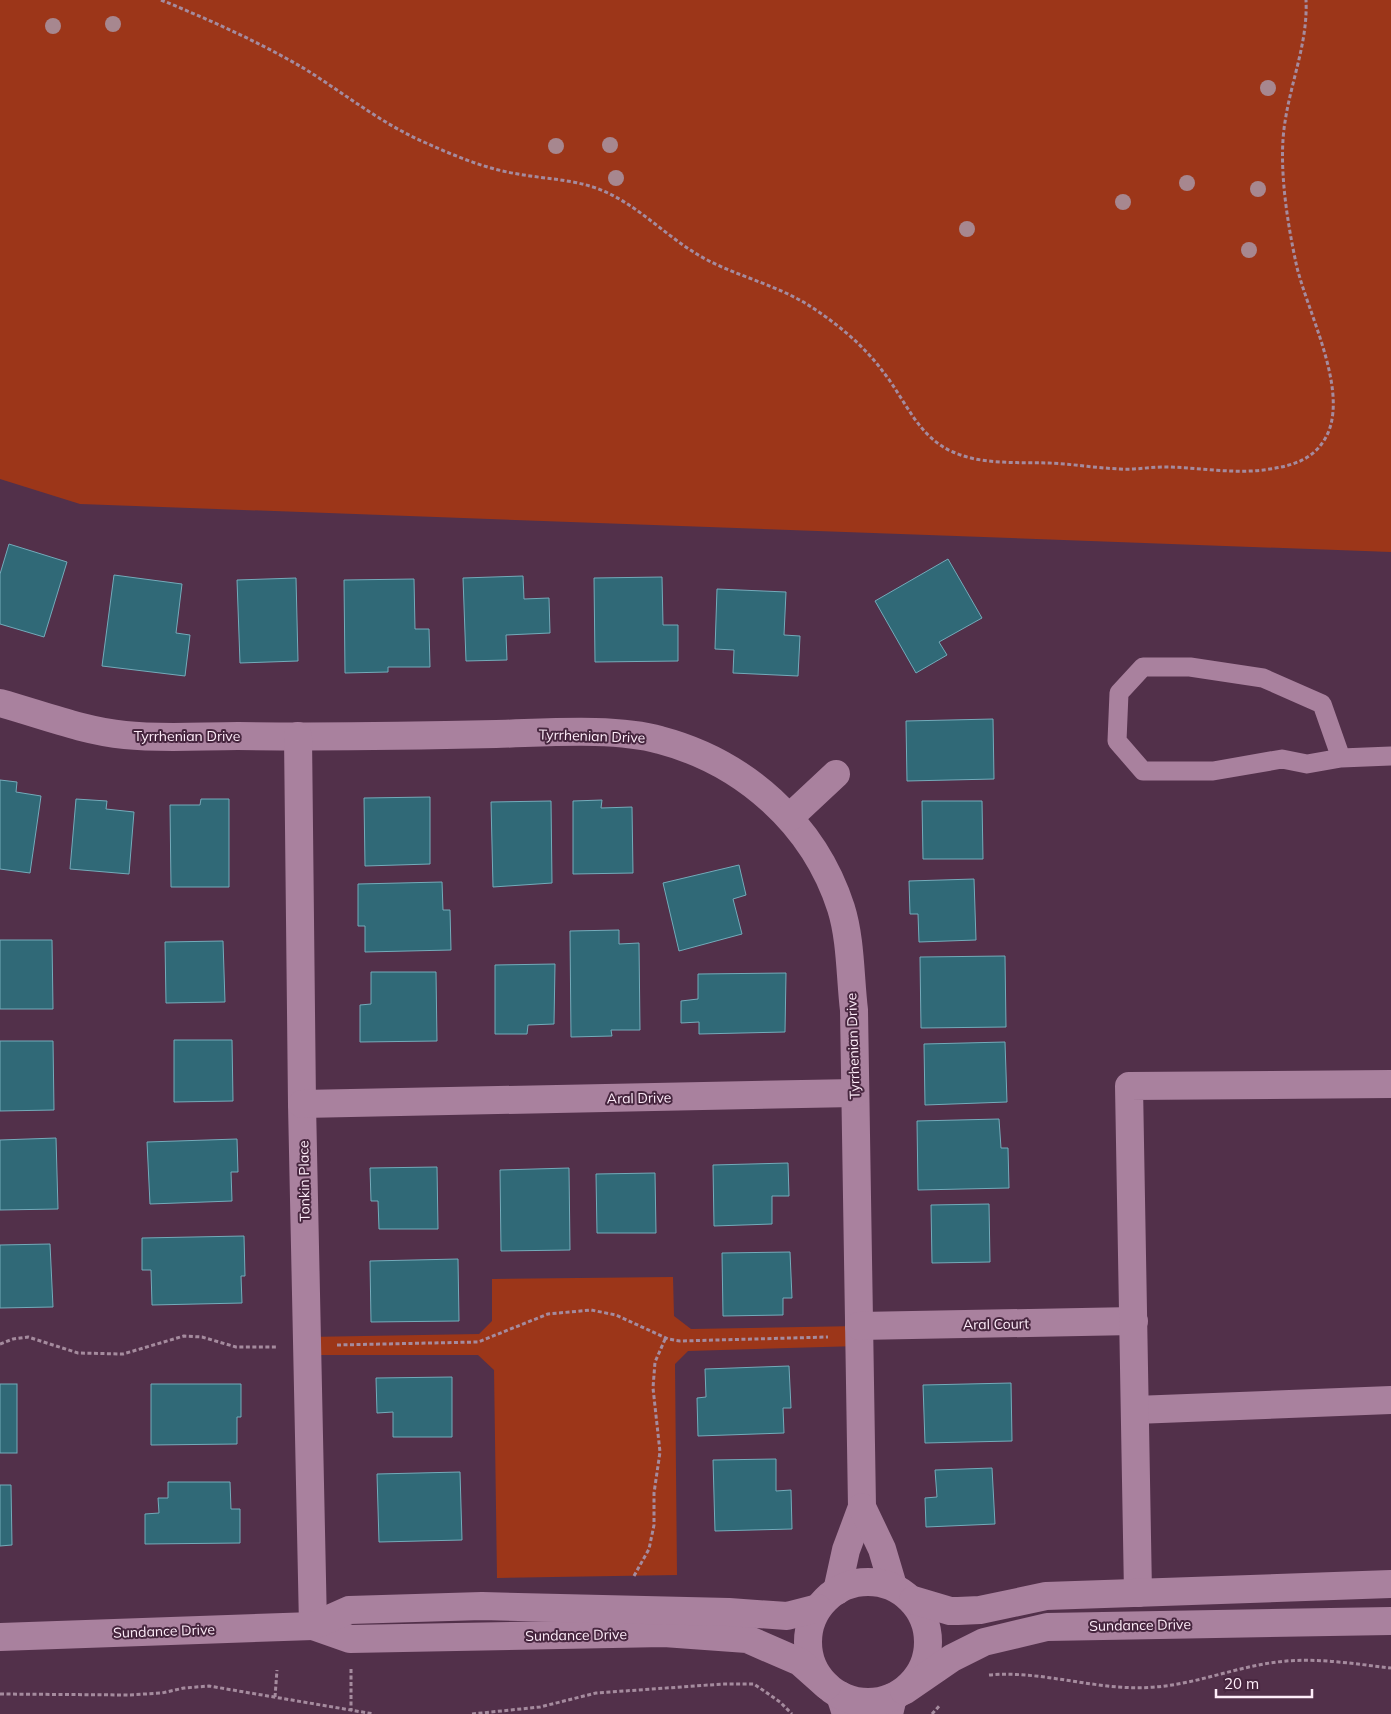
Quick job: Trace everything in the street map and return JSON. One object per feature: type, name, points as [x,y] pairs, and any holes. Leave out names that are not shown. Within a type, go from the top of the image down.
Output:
[{"type":"street","name":"Tyrrhenian Drive","points":[[0,703],[125,735],[298,736],[538,733],[637,735],[678,745],[718,762],[763,793],[790,817],[823,867],[841,908],[846,929],[854,1010],[862,1507],[828,1600]]},
{"type":"street","name":"Tonkin Place","points":[[298,736],[302,1104],[313,1626]]},
{"type":"street","points":[[790,817],[836,774]]},
{"type":"street","points":[[1138,1593],[1129,1086],[1391,1084]]},
{"type":"street","name":"Aral Drive","points":[[302,1104],[855,1093]]},
{"type":"street","name":"Aral Court","points":[[859,1326],[1134,1322]]},
{"type":"street","points":[[1135,1410],[1391,1400]]},
{"type":"street","name":"Tyrrhenian Drive","points":[[862,1507],[903,1593]]},
{"type":"street","points":[[903,1593],[924,1617],[929,1637],[927,1658],[918,1676],[895,1701],[866,1702],[838,1698],[816,1673],[809,1648],[811,1624],[828,1600],[851,1584],[872,1581],[950,1611],[958,1611],[980,1610],[1046,1596],[1391,1584]]},
{"type":"street","name":"Sundance Drive","points":[[313,1626],[349,1610],[482,1606],[729,1612],[787,1616],[828,1600]]},
{"type":"street","name":"Sundance Drive","points":[[895,1701],[952,1658],[984,1642],[1047,1627],[1391,1621]]},
{"type":"street","name":"Sundance Drive","points":[[5,1638],[313,1626],[350,1639],[664,1633],[747,1638],[800,1662],[838,1698]]},
{"type":"lane","points":[[1341,758],[1322,704],[1263,678],[1190,668],[1143,667],[1119,692],[1116,741],[1143,771],[1213,771],[1282,759],[1308,764],[1341,758],[1391,756]]},
{"type":"path","points":[[161,0],[211,21],[292,61],[413,138],[450,154],[502,171],[566,179],[603,190],[630,206],[698,255],[795,298],[824,316],[856,342],[886,374],[922,429],[934,441],[957,454],[986,460],[1118,469],[1169,467],[1227,472],[1268,470],[1303,460],[1320,446],[1331,425],[1333,401],[1331,376],[1297,265],[1282,148],[1284,122],[1304,35],[1306,0]]},
{"type":"path","points":[[0,1344],[12,1339],[28,1337],[68,1352],[108,1355],[133,1352],[184,1336],[202,1337],[236,1347],[478,1342],[538,1318],[574,1310],[591,1310],[616,1314],[666,1338],[680,1341],[828,1337]]},
{"type":"path","points":[[634,1576],[649,1549],[654,1525],[654,1493],[660,1450],[652,1388],[655,1362],[666,1338]]},
{"type":"path","points":[[986,1676],[1024,1676],[1108,1687],[1156,1687],[1278,1662],[1329,1661],[1391,1668]]},
{"type":"path","points":[[351,1666],[352,1711]]},
{"type":"path","points":[[275,1697],[277,1670]]},
{"type":"path","points":[[472,1714],[540,1706],[596,1693],[723,1684],[754,1684],[780,1702],[792,1714]]},
{"type":"path","points":[[0,1694],[162,1694],[184,1688],[209,1686],[374,1714]]},
{"type":"path","points":[[932,1714],[944,1700]]},
{"type":"shaded area","points":[[0,0],[1391,0],[1391,552],[80,504],[0,479]]},
{"type":"shaded area","points":[[673,1277],[674,1316],[691,1329],[859,1326],[859,1346],[688,1351],[675,1364],[677,1575],[497,1578],[494,1370],[478,1355],[307,1355],[307,1337],[479,1334],[492,1321],[492,1279]]},
{"type":"building","points":[[9,544],[67,562],[44,637],[0,624],[0,574]]},
{"type":"building","points":[[948,559],[982,618],[939,642],[947,655],[916,673],[875,601]]},
{"type":"building","points":[[114,575],[182,584],[176,633],[190,635],[185,676],[102,666]]},
{"type":"building","points":[[523,576],[524,599],[549,598],[550,633],[506,635],[507,660],[466,661],[463,578]]},
{"type":"building","points":[[662,577],[663,625],[678,625],[678,661],[595,662],[594,578]]},
{"type":"building","points":[[296,578],[298,661],[240,663],[237,580]]},
{"type":"building","points":[[414,579],[415,629],[429,629],[430,667],[388,667],[388,672],[345,673],[344,580]]},
{"type":"building","points":[[717,589],[786,592],[784,635],[800,636],[798,676],[733,673],[734,650],[715,649]]},
{"type":"building","points":[[993,719],[994,779],[907,781],[906,721]]},
{"type":"building","points":[[0,780],[17,782],[16,792],[41,796],[30,873],[0,869]]},
{"type":"building","points":[[430,797],[430,864],[365,866],[364,798]]},
{"type":"building","points":[[76,799],[107,801],[106,809],[134,812],[129,874],[70,869]]},
{"type":"building","points":[[201,799],[229,799],[229,887],[171,887],[170,805],[200,805]]},
{"type":"building","points":[[602,800],[601,808],[632,807],[633,873],[573,874],[573,801]]},
{"type":"building","points":[[551,801],[552,883],[493,887],[491,802]]},
{"type":"building","points":[[922,801],[982,801],[983,859],[923,859]]},
{"type":"building","points":[[739,865],[746,895],[733,899],[742,934],[679,951],[663,883]]},
{"type":"building","points":[[974,879],[976,940],[919,942],[918,914],[910,914],[909,881]]},
{"type":"building","points":[[442,882],[443,910],[450,910],[451,950],[365,952],[365,926],[358,926],[358,884]]},
{"type":"building","points":[[619,930],[619,944],[639,943],[640,1030],[611,1030],[612,1036],[571,1037],[570,931]]},
{"type":"building","points":[[0,940],[52,940],[53,1009],[0,1009]]},
{"type":"building","points":[[223,941],[225,1002],[166,1003],[165,942]]},
{"type":"building","points":[[1005,956],[1006,1027],[921,1028],[920,957]]},
{"type":"building","points":[[555,964],[554,1024],[528,1025],[527,1034],[495,1034],[495,965]]},
{"type":"building","points":[[371,972],[436,972],[437,1041],[360,1042],[360,1005],[371,1004]]},
{"type":"building","points":[[786,973],[785,1032],[699,1034],[699,1022],[681,1023],[681,1001],[698,999],[698,974]]},
{"type":"building","points":[[174,1040],[232,1040],[233,1101],[174,1102]]},
{"type":"building","points":[[0,1041],[53,1041],[54,1110],[0,1111]]},
{"type":"building","points":[[1005,1042],[1007,1102],[925,1105],[924,1044]]},
{"type":"building","points":[[999,1119],[1001,1148],[1008,1148],[1009,1188],[918,1190],[917,1121]]},
{"type":"building","points":[[56,1138],[58,1209],[0,1210],[0,1140]]},
{"type":"building","points":[[237,1139],[238,1172],[231,1172],[232,1201],[150,1204],[147,1142]]},
{"type":"building","points":[[788,1163],[789,1196],[772,1196],[772,1224],[714,1226],[713,1165]]},
{"type":"building","points":[[437,1167],[438,1229],[379,1229],[378,1201],[371,1201],[370,1168]]},
{"type":"building","points":[[569,1168],[570,1250],[501,1251],[500,1170]]},
{"type":"building","points":[[655,1173],[656,1233],[597,1233],[596,1174]]},
{"type":"building","points":[[989,1204],[990,1262],[932,1263],[931,1205]]},
{"type":"building","points":[[244,1236],[245,1276],[241,1276],[242,1303],[152,1305],[151,1270],[142,1270],[142,1238]]},
{"type":"building","points":[[50,1244],[53,1307],[0,1308],[0,1245]]},
{"type":"building","points":[[790,1252],[792,1298],[783,1298],[783,1315],[723,1316],[722,1253]]},
{"type":"building","points":[[458,1259],[459,1321],[371,1322],[370,1261]]},
{"type":"building","points":[[789,1366],[791,1408],[783,1408],[784,1433],[698,1436],[697,1398],[706,1397],[705,1369]]},
{"type":"building","points":[[452,1377],[452,1437],[393,1437],[393,1412],[377,1413],[376,1378]]},
{"type":"building","points":[[1011,1383],[1012,1441],[925,1443],[923,1385]]},
{"type":"building","points":[[0,1384],[17,1384],[17,1453],[0,1453]]},
{"type":"building","points":[[151,1384],[241,1384],[241,1417],[237,1417],[237,1444],[151,1445]]},
{"type":"building","points":[[776,1459],[776,1491],[791,1490],[792,1529],[715,1531],[713,1460]]},
{"type":"building","points":[[992,1468],[995,1524],[926,1527],[925,1498],[937,1497],[935,1470]]},
{"type":"building","points":[[460,1472],[462,1540],[379,1542],[377,1474]]},
{"type":"building","points":[[168,1482],[230,1482],[231,1509],[240,1509],[240,1543],[145,1544],[145,1514],[159,1513],[158,1498],[168,1498]]},
{"type":"building","points":[[0,1485],[11,1485],[12,1545],[0,1546]]}]
